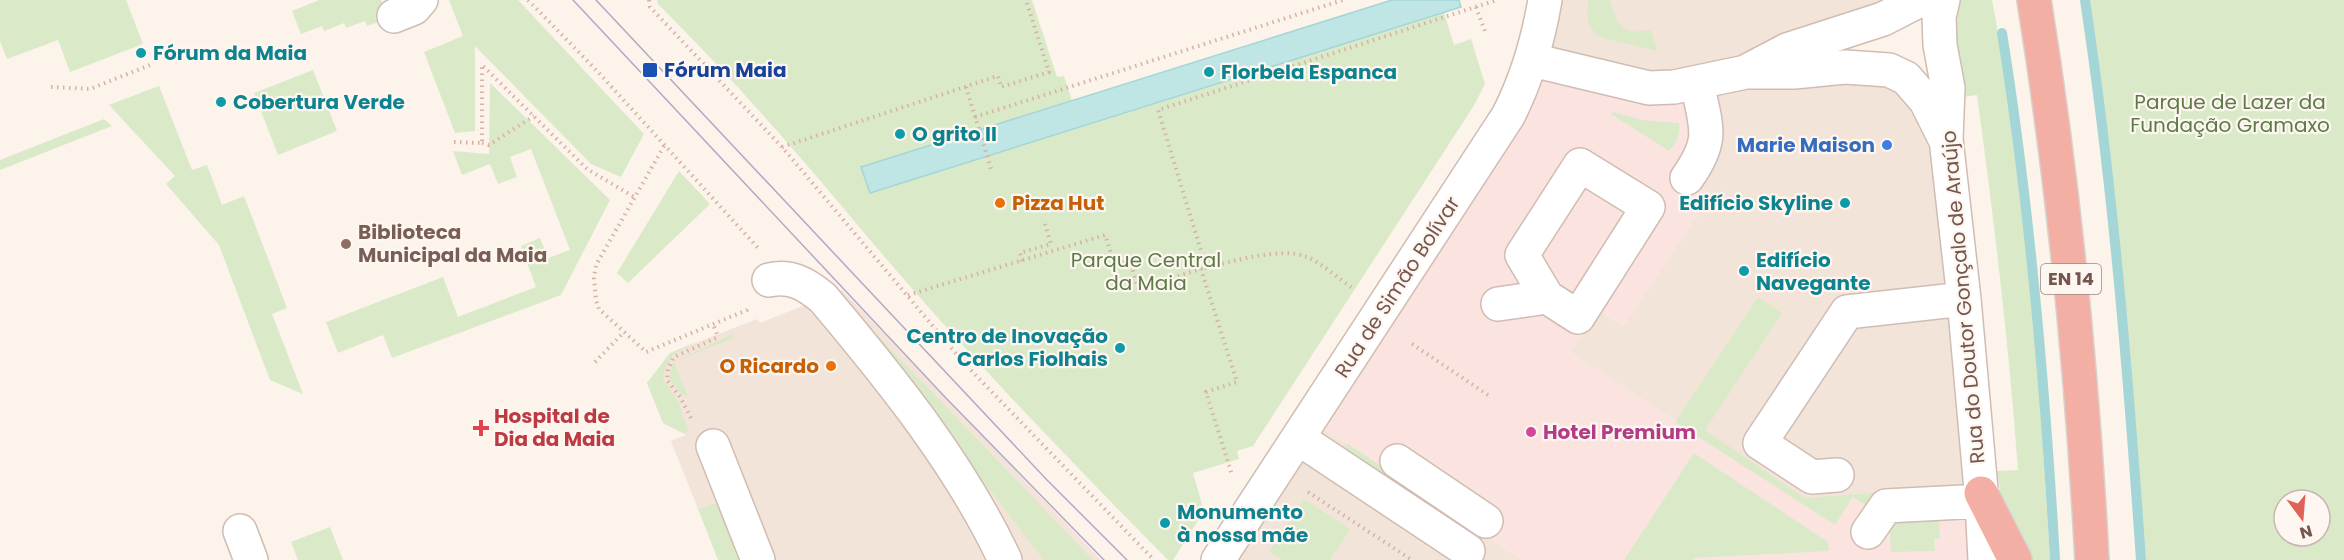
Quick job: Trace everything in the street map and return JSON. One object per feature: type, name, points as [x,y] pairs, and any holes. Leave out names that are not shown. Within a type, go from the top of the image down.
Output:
[{"type":"highway","name":"EN 14","points":[[2034,0],[2052,112],[2069,248],[2092,560]]},
{"type":"highway","name":"EN 14","points":[[2056,0],[2092,264],[2113,560]]},
{"type":"highway","points":[[1982,497],[2015,560]]},
{"type":"street","name":"Rua de Simão Bolívar","points":[[1218,560],[1508,116],[1532,60],[1545,0]]},
{"type":"street","points":[[1746,72],[1787,50],[1883,20],[1920,0]]},
{"type":"street","name":"Rua do Doutor Gonçalo de Araújo","points":[[1943,0],[1939,16],[1940,45],[1948,88],[1946,139],[1964,299],[1982,497],[1985,560]]},
{"type":"street","points":[[1532,60],[1649,88],[1697,83],[1746,72],[1794,72],[1845,67],[1889,70],[1906,78],[1926,101],[1946,139]]},
{"type":"street","points":[[1687,178],[1700,159],[1707,136],[1697,83]]},
{"type":"street","points":[[769,280],[779,278],[795,280],[810,287],[823,298],[898,388],[927,429],[966,488],[1005,560]]},
{"type":"street","points":[[1498,304],[1547,297]]},
{"type":"street","points":[[1837,475],[1812,477],[1760,443],[1847,312],[1964,299]]},
{"type":"street","points":[[713,446],[758,560]]},
{"type":"street","points":[[1292,446],[1457,556]]},
{"type":"street","points":[[1397,461],[1486,521]]},
{"type":"street","points":[[1868,531],[1886,506],[1982,497]]},
{"type":"path","points":[[528,0],[599,73],[664,146],[758,245],[769,280]]},
{"type":"path","points":[[643,0],[782,147],[964,363],[1154,560]]},
{"type":"path","points":[[649,0],[650,7]]},
{"type":"path","points":[[782,147],[998,76],[1001,87],[1050,72],[1026,0]]},
{"type":"path","points":[[975,117],[1343,0]]},
{"type":"path","points":[[1234,484],[1206,392],[1237,382],[1158,110],[1497,0]]},
{"type":"path","points":[[1476,7],[1486,34]]},
{"type":"path","points":[[51,87],[90,88],[150,65]]},
{"type":"path","points":[[482,143],[482,65],[586,169],[636,198]]},
{"type":"path","points":[[966,87],[992,172]]},
{"type":"path","points":[[454,142],[489,145],[534,116]]},
{"type":"path","points":[[664,146],[596,265],[594,278],[599,309],[646,352],[747,310]]},
{"type":"path","points":[[1022,261],[1020,253],[1051,244],[1045,224]]},
{"type":"path","points":[[908,295],[1105,235],[1114,266],[1130,260],[1138,288],[1204,268],[1280,254],[1294,254],[1308,257],[1354,289]]},
{"type":"path","points":[[713,324],[717,334],[716,338],[674,357],[668,369],[667,380],[680,397],[702,440],[713,446]]},
{"type":"path","points":[[595,362],[624,332]]},
{"type":"path","points":[[1412,344],[1491,397]]},
{"type":"path","points":[[1308,492],[1412,560]]},
{"type":"shaded area","points":[[1548,0],[1914,0],[1697,80],[1536,57]]},
{"type":"shaded area","points":[[1534,66],[1712,84],[1699,186],[1711,194],[1624,326],[1602,312],[1595,322],[1591,320],[1570,352],[1835,524],[1853,496],[1977,487],[1980,560],[1522,560],[1314,422]]},
{"type":"shaded area","points":[[1887,73],[1940,141],[1977,487],[1835,525],[1570,352],[1592,319],[1602,312],[1623,326],[1711,194],[1699,186],[1712,84]]},
{"type":"shaded area","points":[[842,290],[1101,560],[740,560],[717,502],[698,509],[671,441],[686,435],[663,423],[647,383],[670,353],[757,319],[760,323]]},
{"type":"shaded area","points":[[1314,422],[1522,560],[1222,560]]},
{"type":"green space","points":[[0,0],[126,0],[143,44],[70,72],[58,40],[7,59],[0,41]]},
{"type":"green space","points":[[319,0],[381,0],[388,19],[367,26],[365,21],[346,28],[344,23],[324,31],[322,26],[301,34],[292,11]]},
{"type":"green space","points":[[449,0],[518,0],[644,134],[621,177],[591,164],[475,46],[475,131],[455,133],[424,52],[463,36]]},
{"type":"green space","name":"Parque Central da Maia","points":[[657,0],[1032,0],[1057,77],[1064,76],[1072,101],[1392,0],[1459,0],[1461,7],[1444,13],[1454,45],[1471,39],[1485,84],[1473,107],[1253,446],[1237,451],[1239,459],[1193,473],[1204,511],[1173,560],[1168,560],[977,360],[770,122],[658,4]]},
{"type":"green space","points":[[1588,0],[1610,0],[1619,22],[1627,30],[1651,29],[1657,51],[1598,35],[1589,23]]},
{"type":"green space","points":[[1957,0],[1992,0],[2004,69],[2030,279],[2050,560],[2032,560],[2002,502],[1997,471],[2018,470],[2010,376],[1977,95],[1958,98],[1951,34]]},
{"type":"green space","name":"Parque de Lazer da Fundação Gramaxo","points":[[2087,0],[2344,0],[2344,560],[2145,560],[2123,279],[2107,140]]},
{"type":"green space","points":[[313,70],[337,131],[278,155],[254,93]]},
{"type":"green space","points":[[490,83],[610,200],[561,295],[392,358],[383,335],[338,353],[326,322],[443,277],[458,317],[536,287],[521,246],[540,238],[548,258],[570,250],[531,149],[510,157],[517,177],[498,184],[490,164],[462,175],[453,151],[489,154]]},
{"type":"green space","points":[[159,86],[192,170],[207,165],[222,205],[244,196],[287,308],[272,314],[303,394],[270,380],[219,245],[166,184],[175,176],[109,105]]},
{"type":"green space","points":[[1613,112],[1642,120],[1679,123],[1674,145],[1669,151],[1611,114]]},
{"type":"green space","points":[[104,119],[112,126],[0,170],[0,160]]},
{"type":"green space","points":[[679,171],[710,204],[628,283],[617,273]]},
{"type":"green space","points":[[837,293],[1093,560],[1044,560]]},
{"type":"green space","points":[[1758,297],[1782,313],[1705,430],[1805,498],[1887,492],[1870,508],[1853,497],[1835,525],[1675,422]]},
{"type":"green space","points":[[732,334],[733,338],[674,362]]},
{"type":"green space","points":[[696,342],[673,355],[663,379],[678,401],[689,432],[683,433],[663,423],[647,383],[670,353]]},
{"type":"green space","points":[[674,362],[688,396],[681,394],[670,379]]},
{"type":"green space","points":[[1348,444],[1480,532],[1472,544],[1340,456]]},
{"type":"green space","points":[[1694,453],[1828,542],[1829,551],[1693,558],[1693,560],[1624,560]]},
{"type":"green space","points":[[1304,499],[1350,529],[1330,560],[1282,560],[1269,552]]},
{"type":"green space","points":[[718,502],[740,560],[718,560],[698,509]]},
{"type":"green space","points":[[1939,519],[1940,539],[1934,539],[1935,551],[1891,552],[1889,521]]},
{"type":"green space","points":[[330,527],[343,560],[298,560],[291,542]]},
{"type":"water","points":[[1392,0],[1459,0],[1461,7],[870,193],[861,167]]},
{"type":"waterway","points":[[2085,0],[2104,140],[2119,280],[2141,560]]},
{"type":"waterway","points":[[2002,33],[2021,164],[2035,296],[2055,560]]},
{"type":"tram line","points":[[573,0],[944,396],[1104,560]]},
{"type":"tram line","points":[[596,0],[1047,480],[1127,560]]},
{"type":"place","name":"Fórum da Maia","points":[[141,53]]},
{"type":"place","name":"Fórum Maia","points":[[650,70]]},
{"type":"place","name":"Florbela Espanca","points":[[1209,72]]},
{"type":"place","name":"Cobertura Verde","points":[[221,102]]},
{"type":"place","name":"O grito II","points":[[900,134]]},
{"type":"place","name":"Marie Maison","points":[[1887,145]]},
{"type":"place","name":"Pizza Hut","points":[[1000,203]]},
{"type":"place","name":"Edifício Skyline","points":[[1845,203]]},
{"type":"place","name":"Biblioteca Municipal da Maia","points":[[346,244]]},
{"type":"place","name":"Edifício Navegante","points":[[1744,271]]},
{"type":"place","name":"Centro de Inovação Carlos Fiolhais","points":[[1120,348]]},
{"type":"place","name":"O Ricardo","points":[[831,366]]},
{"type":"place","name":"Hospital de Dia da Maia","points":[[481,428]]},
{"type":"place","name":"Hotel Premium","points":[[1531,432]]},
{"type":"place","name":"Monumento à nossa mãe","points":[[1165,523]]}]
